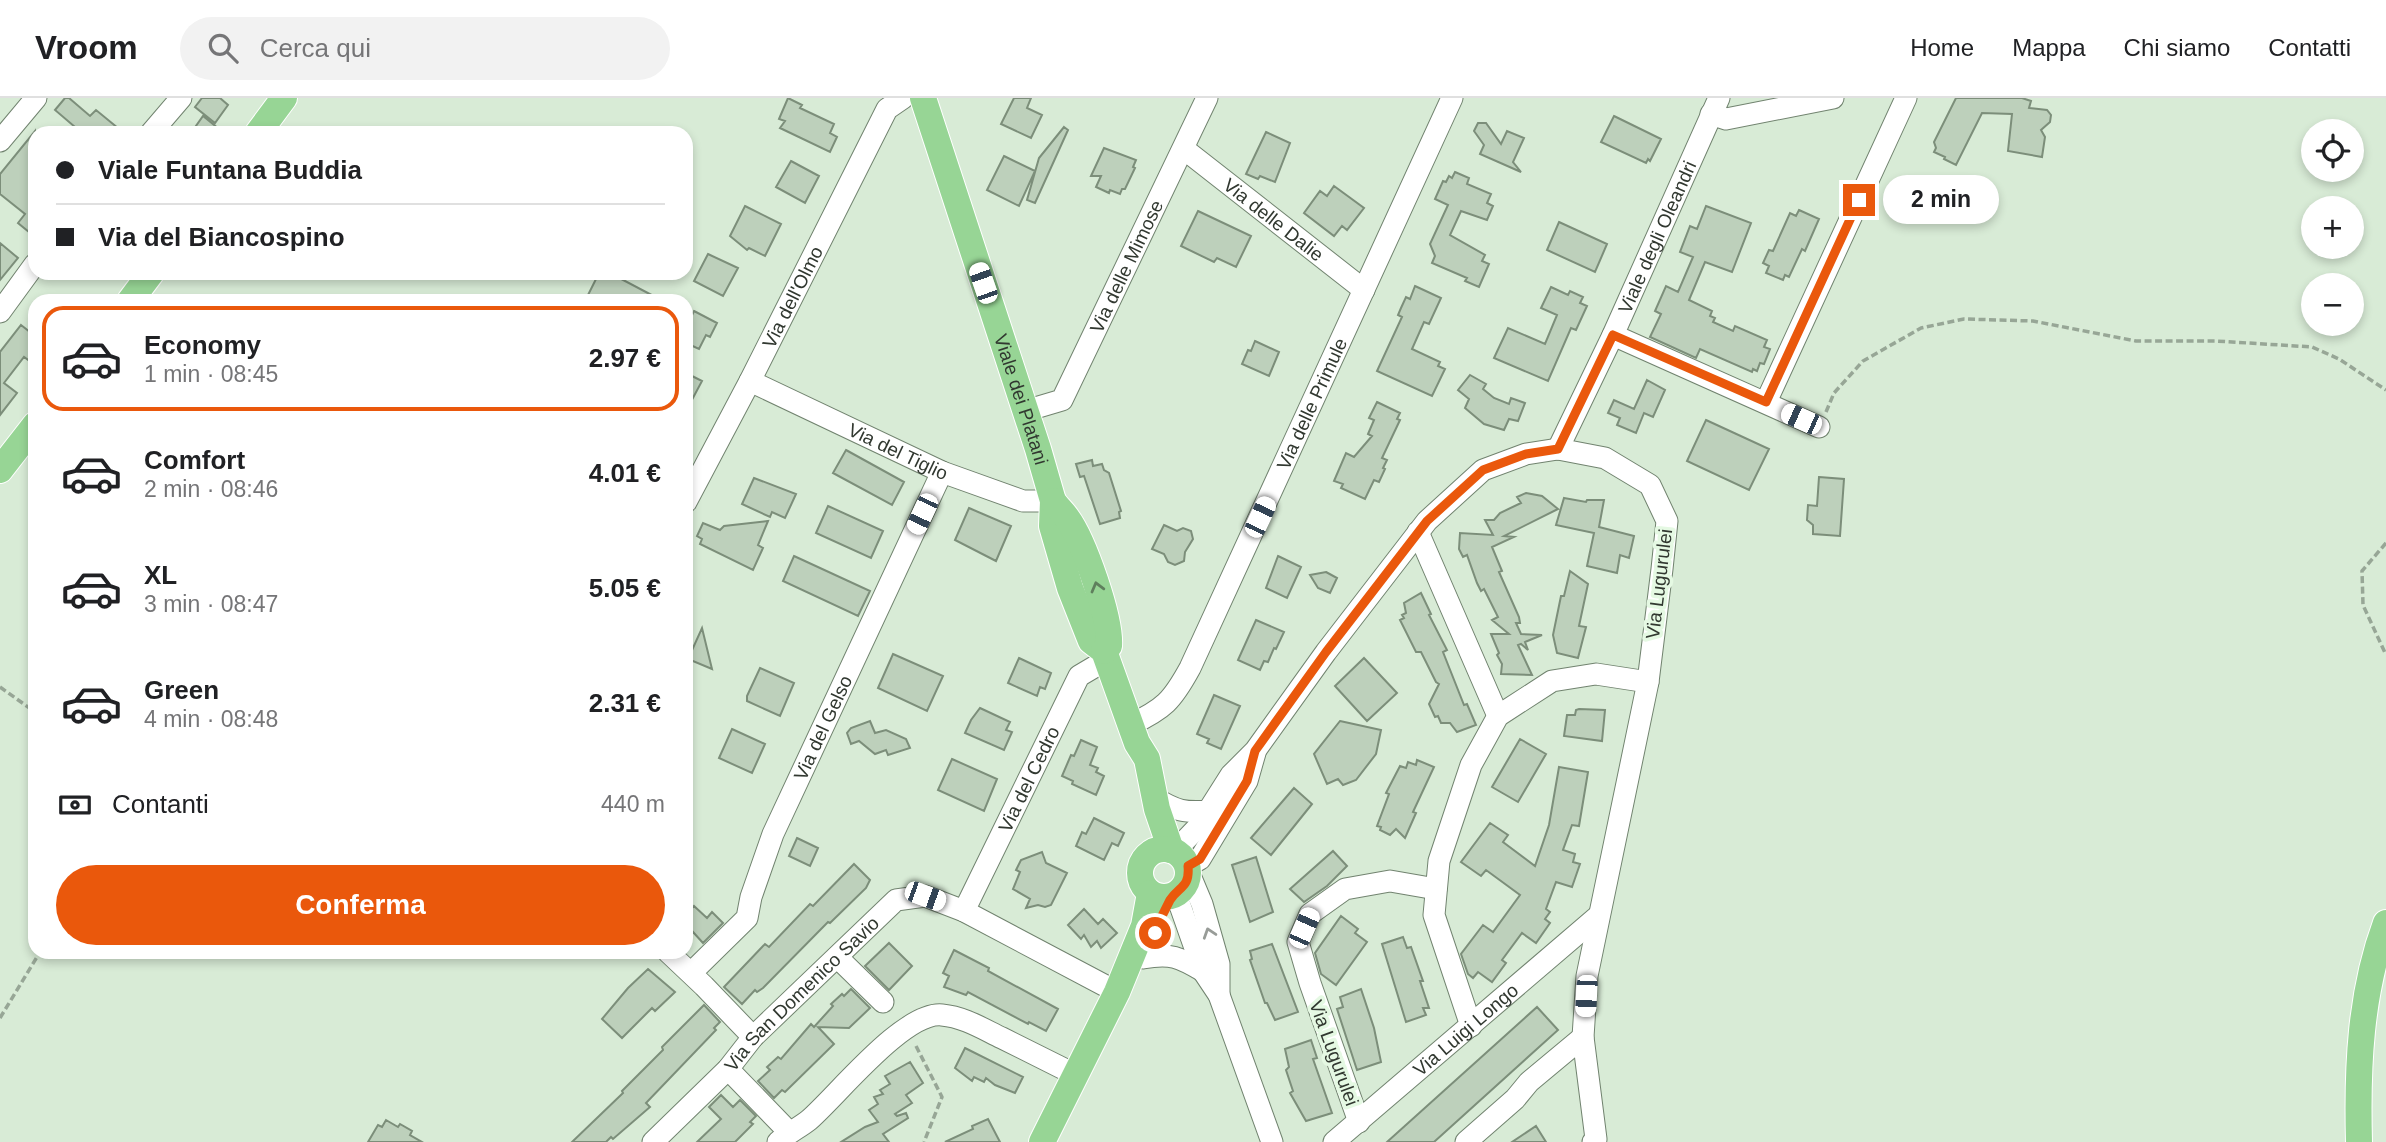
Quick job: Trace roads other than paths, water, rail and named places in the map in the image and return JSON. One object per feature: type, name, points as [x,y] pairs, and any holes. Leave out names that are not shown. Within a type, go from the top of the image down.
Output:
[{"type":"main road","points":[[263,126],[285,98]]},
{"type":"main road","name":"Viale dei Platani","points":[[923,98],[1053,501],[1069,519],[1095,576],[1110,632],[1105,655],[1133,734],[1147,759],[1171,872]]},
{"type":"main road","points":[[4,455],[28,432]]},
{"type":"main road","name":"Viale dei Platani","points":[[1133,734],[1133,769],[1143,816],[1171,872]]},
{"type":"main road","points":[[1117,992],[1143,958],[1171,872]]},
{"type":"main road","points":[[1042,1142],[1117,992],[1144,926],[1171,872]]},
{"type":"main road","points":[[2359,1142],[2359,1069],[2366,995],[2372,965],[2386,923]]},
{"type":"street","points":[[0,141],[36,98]]},
{"type":"street","points":[[157,126],[181,98]]},
{"type":"street","name":"Via dell'Olmo","points":[[693,489],[887,108],[903,98]]},
{"type":"street","name":"Via delle Mimose","points":[[1026,411],[1062,400],[1207,98]]},
{"type":"street","name":"Via delle Primule","points":[[1133,734],[1176,694],[1190,668],[1452,98]]},
{"type":"street","points":[[1715,106],[1726,119],[1833,98]]},
{"type":"street","points":[[1766,402],[1906,98]]},
{"type":"street","name":"Viale degli Oleandri","points":[[1558,449],[1613,335],[1715,106]]},
{"type":"street","name":"Via delle Dalie","points":[[1184,149],[1364,290]]},
{"type":"street","points":[[0,312],[28,274]]},
{"type":"street","points":[[1613,335],[1819,427]]},
{"type":"street","name":"Via del Tiglio","points":[[750,381],[942,472],[1023,501],[1053,501]]},
{"type":"street","name":"Via Lugurulei","points":[[1171,872],[1231,775],[1255,751],[1326,652],[1418,532],[1483,470],[1526,454],[1558,449],[1605,458],[1650,485],[1667,521],[1648,682],[1597,917],[1587,976],[1583,1037],[1596,1139],[1593,1142]]},
{"type":"street","name":"Via del Gelso","points":[[691,973],[747,918],[751,897],[773,834],[942,472]]},
{"type":"street","points":[[1418,532],[1498,716]]},
{"type":"street","name":"Via del Cedro","points":[[964,911],[1079,676],[1105,655]]},
{"type":"street","points":[[1471,1026],[1434,915],[1439,861],[1471,765],[1498,716],[1552,681],[1595,674],[1648,682]]},
{"type":"street","name":"Via Lugurulei","points":[[1171,872],[1200,859],[1247,781],[1255,751]]},
{"type":"street","points":[[1155,798],[1172,808],[1186,812],[1209,811]]},
{"type":"street","points":[[1171,872],[1203,971],[1219,995],[1272,1142]]},
{"type":"street","points":[[1171,872],[1202,904],[1219,964],[1219,995]]},
{"type":"street","name":"Via Lugurulei","points":[[1359,1122],[1298,942],[1310,914],[1345,889],[1390,881],[1436,889]]},
{"type":"street","name":"Via San Domenico Savio","points":[[653,1142],[728,1069],[753,1037],[897,900],[925,896],[964,911],[1117,992]]},
{"type":"street","name":"Via Luigi Longo","points":[[1335,1142],[1597,917]]},
{"type":"street","points":[[1143,958],[1164,954],[1175,956],[1203,971]]},
{"type":"street","points":[[837,957],[883,1002]]},
{"type":"street","points":[[675,959],[753,1037]]},
{"type":"street","points":[[728,1069],[784,1137],[808,1121],[867,1061],[907,1029],[940,1014],[969,1022],[1074,1074]]},
{"type":"street","points":[[1466,1142],[1515,1099],[1529,1082],[1583,1037]]}]
